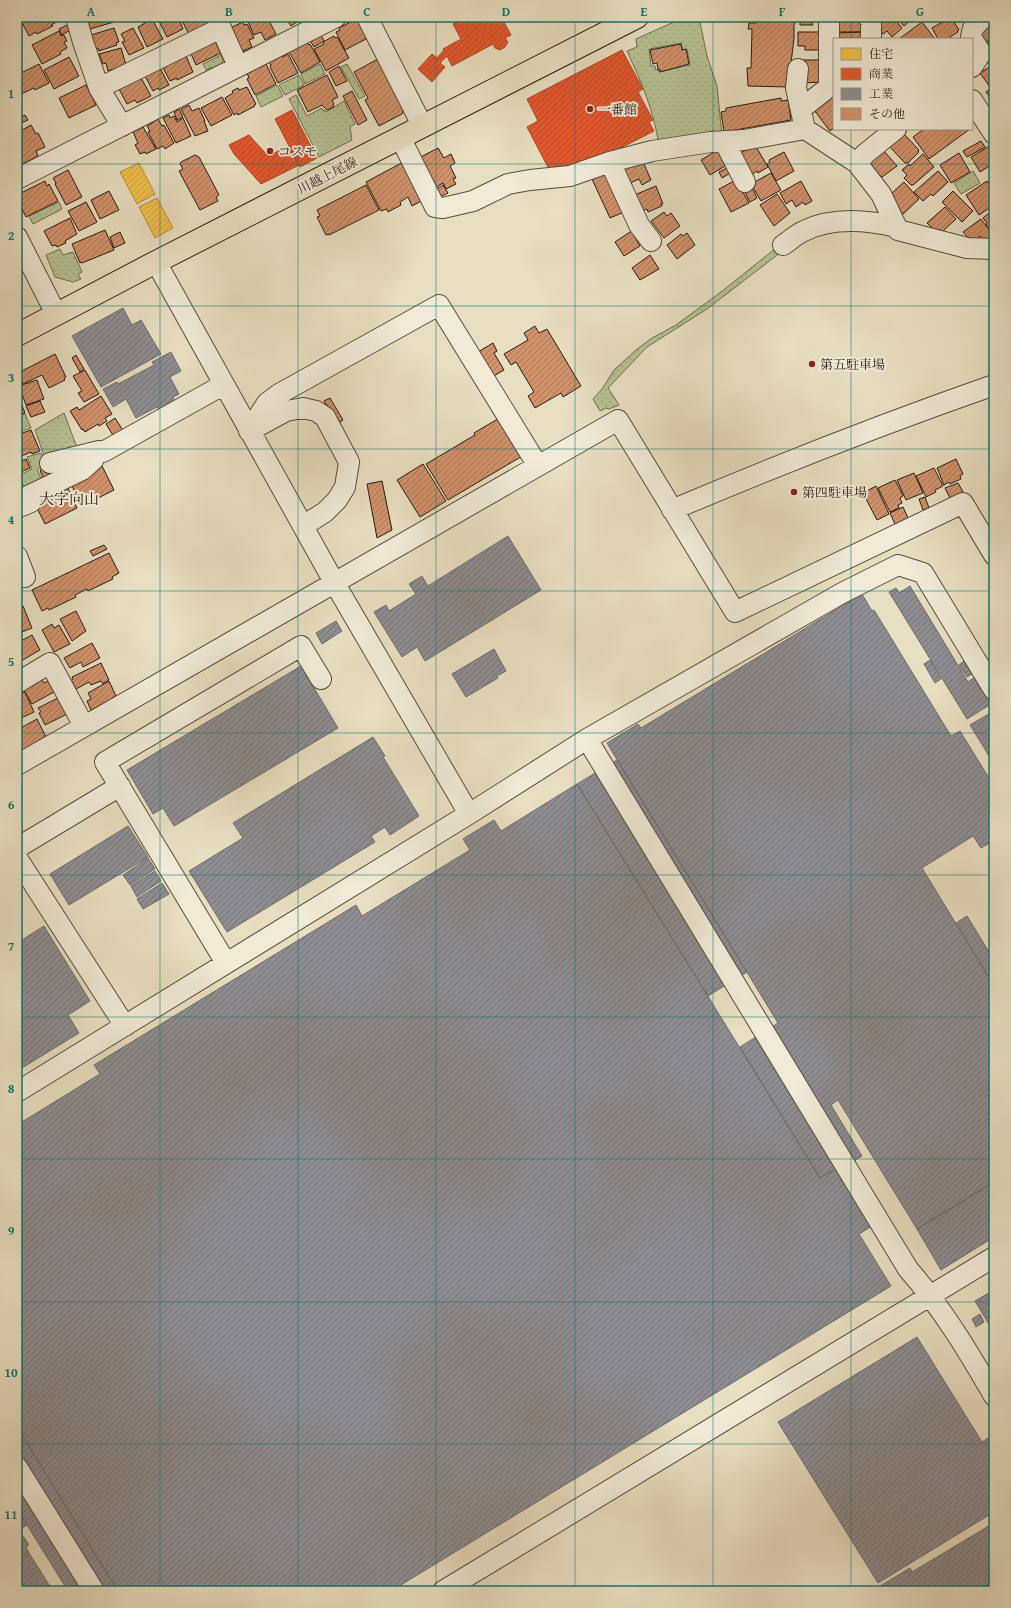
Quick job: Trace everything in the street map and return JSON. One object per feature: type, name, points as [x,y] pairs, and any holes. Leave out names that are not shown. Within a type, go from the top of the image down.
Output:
[{"type":"main road","name":"川越上尾線","points":[[17,335],[422,125],[495,90],[638,17]]},
{"type":"street","points":[[76,17],[99,88],[122,126]]},
{"type":"street","points":[[17,180],[336,17]]},
{"type":"street","points":[[367,17],[422,125]]},
{"type":"street","points":[[800,109],[832,85],[829,17]]},
{"type":"street","points":[[868,17],[871,19],[871,38]]},
{"type":"street","points":[[972,38],[973,28],[984,17]]},
{"type":"street","points":[[99,88],[218,23],[238,66]]},
{"type":"street","points":[[973,41],[981,53],[973,65]]},
{"type":"street","points":[[798,69],[796,88],[805,129],[857,163],[881,194],[898,230],[967,248],[994,249]]},
{"type":"street","points":[[973,101],[993,130]]},
{"type":"street","points":[[400,137],[435,207],[443,208],[473,201],[508,184],[570,176],[610,162],[652,151],[724,141],[744,140],[805,129]]},
{"type":"street","points":[[857,163],[865,154],[895,130]]},
{"type":"street","points":[[724,141],[745,182]]},
{"type":"street","points":[[610,162],[639,225],[651,241]]},
{"type":"street","points":[[783,245],[803,231],[831,222],[858,221],[897,227]]},
{"type":"street","points":[[17,237],[56,314]]},
{"type":"street","points":[[156,262],[223,385],[334,582],[469,814]]},
{"type":"street","points":[[249,431],[267,402],[279,394],[439,305],[538,466]]},
{"type":"street","points":[[50,463],[99,451],[103,452],[223,385]]},
{"type":"street","points":[[672,510],[790,461],[912,414],[994,385]]},
{"type":"street","points":[[249,431],[286,411],[303,408],[316,411],[325,417],[349,462],[345,487],[337,500],[325,512],[303,526]]},
{"type":"street","points":[[17,765],[618,420],[735,612],[963,503],[994,555]]},
{"type":"street","points":[[17,508],[31,502],[28,496],[82,470],[93,460],[90,453]]},
{"type":"street","points":[[17,556],[25,577]]},
{"type":"street","points":[[17,1092],[469,814],[587,739],[842,593],[898,566],[923,573],[994,690]]},
{"type":"street","points":[[226,963],[105,762],[301,646],[321,679]]},
{"type":"street","points":[[17,683],[50,663],[84,726]]},
{"type":"street","points":[[587,739],[908,1269],[931,1296],[965,1346],[994,1396]]},
{"type":"street","points":[[17,848],[120,786]]},
{"type":"street","points":[[17,858],[125,1026]]},
{"type":"street","points":[[442,1591],[994,1257]]},
{"type":"street","points":[[17,1467],[94,1591]]},
{"type":"green space","points":[[685,17],[699,17],[707,56],[717,86],[722,136],[659,145],[654,119],[642,85],[627,51],[637,47],[636,39]],"holes":[[[681,43],[683,50],[687,49],[690,65],[659,72],[659,70],[656,70],[655,66],[651,66],[649,49]]]},
{"type":"green space","points":[[221,55],[223,60],[222,65],[214,70],[212,67],[206,70],[203,64]]},
{"type":"green space","points":[[320,64],[325,74],[305,84],[301,74]]},
{"type":"green space","points":[[347,64],[365,96],[359,99],[341,67]]},
{"type":"green space","points":[[299,75],[304,85],[285,95],[279,85]]},
{"type":"green space","points":[[277,85],[283,96],[261,107],[256,96]]},
{"type":"green space","points":[[296,95],[307,116],[322,108],[323,111],[325,110],[326,112],[344,101],[355,124],[350,127],[352,140],[319,157],[289,99]]},
{"type":"green space","points":[[973,171],[980,183],[961,194],[954,183]]},
{"type":"green space","points":[[59,202],[62,209],[33,224],[29,216]]},
{"type":"green space","points":[[781,244],[785,249],[707,309],[647,347],[608,388],[619,405],[600,411],[593,399],[602,389],[614,370],[636,350],[652,338],[676,325],[721,292]]},
{"type":"green space","points":[[60,249],[63,255],[73,252],[82,272],[78,274],[81,279],[73,282],[55,277],[46,255]]},
{"type":"green space","points":[[64,413],[79,453],[46,461],[35,430]]},
{"type":"green space","points":[[25,414],[31,428],[17,433],[17,417]]},
{"type":"green space","points":[[41,453],[46,465],[37,469],[44,486],[27,493],[19,475],[32,469],[27,457]]},
{"type":"building: 住宅","points":[[139,163],[155,194],[137,204],[120,172]]},
{"type":"building: 住宅","points":[[157,198],[173,228],[155,238],[139,207]]},
{"type":"building: 商業","points":[[468,17],[501,17],[511,35],[505,38],[508,42],[505,47],[500,50],[495,48],[493,44],[452,66],[447,56],[440,63],[445,67],[432,82],[418,69],[432,54],[437,58],[444,50],[443,49],[461,39],[453,24]]},
{"type":"building: 商業","name":"一番館","points":[[622,50],[643,89],[638,92],[653,120],[649,122],[654,131],[587,165],[551,173],[527,127],[538,121],[527,99]]},
{"type":"building: 商業","points":[[292,110],[317,158],[300,167],[275,119]]},
{"type":"building: 商業","points":[[249,135],[268,156],[289,146],[299,165],[261,184],[234,154],[229,145]]},
{"type":"building: 工業","points":[[123,308],[132,325],[141,320],[161,354],[101,387],[72,336]]},
{"type":"building: 工業","points":[[171,352],[181,371],[170,377],[179,394],[173,397],[175,402],[159,410],[157,407],[136,418],[126,399],[113,407],[103,389],[117,382],[118,384],[154,365],[152,362]]},
{"type":"building: 工業","points":[[508,536],[541,590],[425,661],[417,647],[402,657],[374,612],[386,605],[389,611],[416,594],[409,584],[422,576],[428,586]]},
{"type":"building: 工業","points":[[910,586],[968,682],[975,677],[991,704],[967,719],[889,592],[896,588],[899,593]]},
{"type":"building: 工業","points":[[862,594],[872,611],[874,610],[951,736],[960,731],[994,786],[994,840],[981,848],[973,836],[922,868],[994,986],[994,1182],[917,1229],[838,1100],[831,1105],[862,1156],[838,1171],[837,1168],[820,1178],[740,1047],[778,1023],[607,743],[638,724],[641,728]]},
{"type":"building: 工業","points":[[336,621],[342,631],[322,644],[316,633]]},
{"type":"building: 工業","points":[[494,649],[506,671],[497,676],[498,678],[466,697],[452,674]]},
{"type":"building: 工業","points":[[930,660],[941,679],[935,683],[924,664]]},
{"type":"building: 工業","points":[[964,661],[972,674],[967,677],[959,665]]},
{"type":"building: 工業","points":[[301,666],[338,728],[174,826],[163,808],[153,814],[127,770]]},
{"type":"building: 工業","points":[[994,711],[994,764],[970,725]]},
{"type":"building: 工業","points":[[373,737],[385,756],[383,757],[419,816],[390,835],[385,827],[371,836],[375,842],[227,932],[189,871],[243,838],[233,823]]},
{"type":"building: 工業","points":[[617,760],[747,972],[708,996],[577,784]]},
{"type":"building: 工業","points":[[577,784],[820,1178],[837,1168],[872,1226],[859,1234],[891,1286],[391,1591],[118,1591],[17,1427],[17,1125],[100,1074],[94,1065],[356,905],[362,916],[470,850],[463,839],[494,820],[501,831]]},
{"type":"building: 工業","points":[[128,826],[148,857],[69,905],[50,874]]},
{"type":"building: 工業","points":[[148,858],[155,869],[130,885],[123,875]]},
{"type":"building: 工業","points":[[155,871],[161,881],[137,897],[131,886]]},
{"type":"building: 工業","points":[[162,883],[169,894],[143,909],[137,899]]},
{"type":"building: 工業","points":[[967,916],[994,960],[994,986],[956,923]]},
{"type":"building: 工業","points":[[44,926],[90,1001],[68,1015],[79,1033],[17,1071],[17,943]]},
{"type":"building: 工業","points":[[994,1182],[994,1237],[941,1270],[917,1229]]},
{"type":"building: 工業","points":[[994,1290],[994,1323],[990,1326],[975,1301]]},
{"type":"building: 工業","points":[[980,1314],[984,1322],[976,1327],[972,1319]]},
{"type":"building: 工業","points":[[917,1337],[982,1442],[990,1437],[994,1445],[994,1512],[878,1583],[778,1422]]},
{"type":"building: 工業","points":[[17,1427],[118,1591],[68,1591],[17,1509]]},
{"type":"building: 工業","points":[[17,1509],[27,1525],[19,1530],[29,1545],[26,1547],[29,1553],[17,1560]]},
{"type":"building: 工業","points":[[992,1524],[994,1528],[994,1581],[978,1591],[872,1591],[910,1568],[912,1572]]},
{"type":"building: 工業","points":[[29,1553],[53,1591],[17,1591],[17,1560]]},
{"type":"building: 工業","points":[[994,1581],[994,1591],[978,1591]]},
{"type":"building: その他","points":[[19,17],[64,18],[51,25],[53,26],[37,34],[36,32],[29,36]]},
{"type":"building: その他","points":[[86,17],[113,17],[114,22],[90,29]]},
{"type":"building: その他","points":[[157,17],[178,17],[183,29],[167,37]]},
{"type":"building: その他","points":[[180,17],[205,17],[208,23],[201,27],[202,29],[190,36]]},
{"type":"building: その他","points":[[253,17],[267,17],[276,34],[265,40],[261,32],[254,35],[247,20]]},
{"type":"building: その他","points":[[280,17],[299,17],[300,20],[291,26],[287,20],[282,22]]},
{"type":"building: その他","points":[[756,17],[798,17],[794,25],[794,39],[788,87],[748,86],[747,68],[751,68],[752,29],[748,29],[749,23],[756,23]]},
{"type":"building: その他","points":[[800,17],[817,17],[817,22],[812,21],[813,25],[800,25]]},
{"type":"building: その他","points":[[839,17],[859,18],[859,20],[862,20],[862,32],[834,32],[834,22],[839,22]]},
{"type":"building: その他","points":[[878,17],[893,17],[902,28],[892,37],[887,31],[883,34],[877,27]]},
{"type":"building: その他","points":[[896,17],[914,17],[904,26]]},
{"type":"building: その他","points":[[951,17],[959,30],[950,37],[951,38],[937,38],[932,28]]},
{"type":"building: その他","points":[[358,18],[368,38],[345,50],[336,32],[340,30],[339,28]]},
{"type":"building: その他","points":[[152,19],[163,39],[147,47],[138,27]]},
{"type":"building: その他","points":[[994,19],[994,39],[985,42],[978,35],[983,32],[982,30],[987,23]]},
{"type":"building: その他","points":[[243,22],[244,25],[247,24],[254,38],[249,40],[252,47],[241,52],[232,33],[234,32],[232,27]]},
{"type":"building: その他","points":[[922,22],[934,38],[900,38]]},
{"type":"building: その他","points":[[69,24],[72,29],[62,35],[59,29]]},
{"type":"building: その他","points":[[114,28],[119,42],[116,43],[117,45],[99,51],[98,48],[96,49],[91,35]]},
{"type":"building: その他","points":[[133,28],[144,48],[129,55],[122,42],[125,41],[121,34]]},
{"type":"building: その他","points":[[59,31],[61,36],[64,35],[67,41],[64,42],[67,48],[60,52],[61,54],[42,64],[32,45]]},
{"type":"building: その他","points":[[798,32],[822,32],[822,50],[805,50],[805,46],[798,46]]},
{"type":"building: その他","points":[[862,32],[862,38],[836,38],[836,33]]},
{"type":"building: その他","points":[[321,35],[324,41],[314,47],[310,40]]},
{"type":"building: その他","points":[[334,36],[335,38],[337,37],[349,58],[326,71],[314,49],[324,44],[323,42]]},
{"type":"building: その他","points":[[993,39],[994,52],[989,55],[983,44]]},
{"type":"building: その他","points":[[215,41],[221,53],[196,65],[189,49]]},
{"type":"building: その他","points":[[307,42],[309,45],[310,44],[320,62],[301,73],[289,52]]},
{"type":"building: その他","points":[[681,44],[682,50],[686,49],[689,64],[660,72],[660,69],[658,70],[657,63],[653,64],[650,50]]},
{"type":"building: その他","points":[[121,48],[126,65],[108,71],[106,63],[103,64],[99,54]]},
{"type":"building: その他","points":[[288,54],[298,73],[278,83],[270,67],[269,61],[281,55],[282,57]]},
{"type":"building: その他","points":[[186,56],[193,72],[177,80],[177,78],[170,81],[161,64]]},
{"type":"building: その他","points":[[69,57],[79,76],[54,89],[44,70]]},
{"type":"building: その他","points":[[994,57],[994,84],[990,87],[980,73],[991,66],[987,62]]},
{"type":"building: その他","points":[[378,59],[404,108],[402,114],[379,126],[365,100],[368,98],[354,72]]},
{"type":"building: その他","points":[[804,60],[822,60],[822,82],[804,83]]},
{"type":"building: その他","points":[[39,64],[49,83],[35,90],[34,88],[17,96],[17,75]]},
{"type":"building: その他","points":[[266,64],[276,84],[255,95],[247,79],[249,78],[247,73]]},
{"type":"building: その他","points":[[339,66],[347,81],[336,86],[329,72]]},
{"type":"building: その他","points":[[160,68],[169,85],[153,91],[144,74]]},
{"type":"building: その他","points":[[327,75],[338,97],[332,100],[334,107],[327,110],[322,105],[308,112],[297,90]]},
{"type":"building: その他","points":[[140,76],[151,96],[137,103],[135,100],[127,104],[119,89]]},
{"type":"building: その他","points":[[86,85],[96,105],[69,118],[59,98]]},
{"type":"building: その他","points":[[247,87],[256,104],[238,115],[237,113],[234,115],[225,98],[233,93],[232,91],[238,88],[239,90]]},
{"type":"building: その他","points":[[994,87],[994,103],[986,92]]},
{"type":"building: その他","points":[[352,91],[367,120],[358,125],[343,96]]},
{"type":"building: その他","points":[[833,96],[833,129],[830,131],[814,110]]},
{"type":"building: その他","points":[[222,97],[232,115],[211,126],[201,108]]},
{"type":"building: その他","points":[[781,98],[781,101],[788,100],[791,120],[724,132],[721,112],[726,111],[726,108]]},
{"type":"building: その他","points":[[189,105],[192,111],[199,108],[208,131],[195,136],[181,109]]},
{"type":"building: その他","points":[[179,109],[183,117],[177,120],[174,112]]},
{"type":"building: その他","points":[[25,115],[28,120],[17,125],[17,119]]},
{"type":"building: その他","points":[[169,115],[170,118],[174,116],[177,122],[183,118],[191,136],[176,143],[163,118]]},
{"type":"building: その他","points":[[158,119],[162,126],[164,125],[174,143],[165,149],[163,146],[157,149],[148,132],[150,131],[147,126]]},
{"type":"building: その他","points":[[31,125],[36,134],[38,133],[45,147],[36,151],[38,156],[17,167],[17,133]]},
{"type":"building: その他","points":[[143,127],[156,149],[146,154],[145,152],[140,154],[135,145],[138,143],[133,132]]},
{"type":"building: その他","points":[[923,130],[969,130],[929,159],[913,137]]},
{"type":"building: その他","points":[[903,133],[919,150],[919,152],[908,163],[905,163],[889,146]]},
{"type":"building: その他","points":[[981,141],[985,147],[967,157],[963,151]]},
{"type":"building: その他","points":[[755,145],[768,167],[751,175],[739,154]]},
{"type":"building: その他","points":[[991,145],[994,150],[994,169],[991,165],[980,172],[971,157]]},
{"type":"building: その他","points":[[438,148],[444,158],[451,154],[455,163],[450,166],[456,178],[453,179],[456,184],[446,189],[443,183],[433,189],[417,159]]},
{"type":"building: その他","points":[[718,150],[727,165],[710,175],[701,160]]},
{"type":"building: その他","points":[[883,150],[897,166],[882,177],[870,168],[873,166],[869,162]]},
{"type":"building: その他","points":[[784,152],[794,171],[776,181],[767,164],[770,162],[769,160]]},
{"type":"building: その他","points":[[959,153],[970,172],[951,183],[940,165]]},
{"type":"building: その他","points":[[923,154],[934,167],[913,185],[911,185],[904,178],[907,175],[902,170],[909,164],[910,166]]},
{"type":"building: その他","points":[[195,155],[199,157],[219,195],[216,197],[218,201],[200,210],[179,171],[183,169],[180,164],[181,162]]},
{"type":"building: その他","points":[[407,160],[425,199],[412,206],[408,197],[400,202],[401,205],[388,212],[387,209],[381,211],[366,182]]},
{"type":"building: その他","points":[[640,162],[641,165],[644,164],[651,180],[642,185],[639,179],[628,184],[622,170]]},
{"type":"building: その他","points":[[729,167],[732,172],[722,178],[719,172]]},
{"type":"building: その他","points":[[68,170],[82,197],[66,205],[53,178]]},
{"type":"building: その他","points":[[605,171],[624,212],[610,218],[591,177]]},
{"type":"building: その他","points":[[938,171],[948,182],[933,196],[931,194],[923,201],[914,192]]},
{"type":"building: その他","points":[[771,173],[781,190],[761,201],[751,184]]},
{"type":"building: その他","points":[[736,180],[749,203],[731,212],[719,189]]},
{"type":"building: その他","points":[[45,181],[47,186],[49,184],[58,201],[26,217],[17,199],[17,195]]},
{"type":"building: その他","points":[[801,181],[812,201],[805,205],[803,202],[796,207],[792,200],[786,204],[780,193]]},
{"type":"building: その他","points":[[987,181],[993,190],[991,191],[994,198],[991,200],[994,205],[979,215],[966,195]]},
{"type":"building: その他","points":[[904,182],[919,199],[903,214],[894,203],[890,195]]},
{"type":"building: その他","points":[[366,185],[379,210],[329,235],[326,235],[317,217],[320,216],[317,210]]},
{"type":"building: その他","points":[[443,185],[448,193],[438,198],[434,191]]},
{"type":"building: その他","points":[[656,186],[663,204],[661,204],[662,206],[648,212],[647,209],[639,212],[632,196]]},
{"type":"building: その他","points":[[751,186],[757,198],[750,202],[744,190]]},
{"type":"building: その他","points":[[109,191],[119,210],[100,219],[91,200]]},
{"type":"building: その他","points":[[953,191],[973,211],[962,222],[942,202]]},
{"type":"building: その他","points":[[777,194],[790,213],[774,226],[760,205]]},
{"type":"building: その他","points":[[86,202],[97,222],[79,231],[68,211]]},
{"type":"building: その他","points":[[945,207],[956,219],[942,232],[939,229],[936,232],[927,223]]},
{"type":"building: その他","points":[[994,209],[994,235],[986,225],[987,223],[983,218]]},
{"type":"building: その他","points":[[664,212],[667,216],[671,213],[680,226],[664,238],[651,221]]},
{"type":"building: その他","points":[[70,218],[77,234],[65,241],[66,243],[57,247],[56,245],[52,246],[44,231]]},
{"type":"building: その他","points":[[981,219],[994,236],[985,243],[980,236],[972,242],[963,232]]},
{"type":"building: その他","points":[[105,230],[114,250],[80,263],[72,244]]},
{"type":"building: その他","points":[[633,230],[637,236],[635,237],[640,246],[624,256],[615,242]]},
{"type":"building: その他","points":[[120,232],[125,243],[114,248],[110,237]]},
{"type":"building: その他","points":[[687,233],[695,245],[677,259],[667,245],[681,234],[683,236]]},
{"type":"building: その他","points":[[650,255],[659,269],[640,280],[632,268]]},
{"type":"building: その他","points":[[535,326],[539,333],[547,329],[581,386],[563,397],[561,393],[535,408],[528,396],[534,392],[516,362],[511,365],[504,354],[528,340],[524,333]]},
{"type":"building: その他","points":[[493,343],[497,351],[494,353],[504,370],[492,377],[478,352]]},
{"type":"building: その他","points":[[55,354],[66,377],[64,378],[65,380],[49,388],[42,375],[23,384],[18,373]]},
{"type":"building: その他","points":[[76,355],[84,369],[80,372],[72,358]]},
{"type":"building: その他","points":[[85,370],[99,394],[84,402],[78,393],[82,391],[73,376]]},
{"type":"building: その他","points":[[37,380],[44,399],[26,405],[19,386]]},
{"type":"building: その他","points":[[17,392],[25,413],[17,415]]},
{"type":"building: その他","points":[[101,396],[112,414],[105,418],[107,421],[99,426],[98,424],[85,432],[83,429],[82,430],[70,411],[77,407],[79,410]]},
{"type":"building: その他","points":[[330,398],[343,420],[338,423],[324,401]]},
{"type":"building: その他","points":[[40,401],[45,412],[31,417],[26,406]]},
{"type":"building: その他","points":[[501,417],[524,455],[448,500],[426,464],[475,435],[474,433]]},
{"type":"building: その他","points":[[115,418],[124,432],[114,437],[106,424]]},
{"type":"building: その他","points":[[31,430],[40,451],[32,454],[31,452],[17,458],[17,435]]},
{"type":"building: その他","points":[[26,459],[30,468],[18,473],[17,463]]},
{"type":"building: その他","points":[[956,459],[963,474],[960,476],[961,479],[944,485],[937,468]]},
{"type":"building: その他","points":[[423,464],[446,501],[420,517],[397,480]]},
{"type":"building: その他","points":[[102,466],[114,490],[82,506],[70,482]]},
{"type":"building: その他","points":[[47,467],[51,479],[44,481],[40,470]]},
{"type":"building: その他","points":[[934,468],[943,486],[935,490],[936,492],[926,497],[916,476]]},
{"type":"building: その他","points":[[914,473],[923,493],[906,500],[897,480]]},
{"type":"building: その他","points":[[17,474],[27,499],[23,501],[17,488]]},
{"type":"building: その他","points":[[895,480],[903,496],[900,498],[902,503],[898,505],[899,508],[890,512],[878,488]]},
{"type":"building: その他","points":[[382,481],[392,530],[377,538],[367,484]]},
{"type":"building: その他","points":[[958,483],[963,492],[950,498],[945,488]]},
{"type":"building: その他","points":[[66,484],[77,508],[45,524],[33,500]]},
{"type":"building: その他","points":[[876,486],[889,514],[877,520],[863,493]]},
{"type":"building: その他","points":[[925,497],[929,508],[923,510],[919,499]]},
{"type":"building: その他","points":[[903,507],[908,518],[895,524],[890,513]]},
{"type":"building: その他","points":[[104,545],[107,549],[93,556],[90,551]]},
{"type":"building: その他","points":[[109,553],[119,573],[112,577],[113,579],[88,591],[87,589],[75,595],[76,597],[49,610],[48,608],[42,611],[32,590]]},
{"type":"building: その他","points":[[23,606],[32,628],[17,634],[17,609]]},
{"type":"building: その他","points":[[76,611],[86,631],[72,641],[60,619]]},
{"type":"building: その他","points":[[52,624],[54,628],[59,625],[70,644],[54,652],[42,630]]},
{"type":"building: その他","points":[[32,635],[40,650],[21,661],[20,659],[17,660],[17,643]]},
{"type":"building: その他","points":[[92,643],[100,658],[83,667],[81,662],[70,668],[64,658]]},
{"type":"building: その他","points":[[101,663],[109,680],[103,684],[101,681],[91,685],[89,682],[76,689],[71,680],[73,679],[72,677]]},
{"type":"building: その他","points":[[40,677],[44,683],[48,681],[54,692],[32,704],[22,687]]},
{"type":"building: その他","points":[[109,681],[116,696],[91,710],[87,701],[91,699],[88,693]]},
{"type":"building: その他","points":[[20,692],[21,694],[25,692],[34,712],[17,720],[17,693]]},
{"type":"building: その他","points":[[60,697],[67,714],[45,725],[39,713],[41,712],[38,708]]},
{"type":"building: その他","points":[[37,719],[46,737],[39,740],[40,742],[20,751],[17,745],[17,730]]},
{"type":"place","name":"一番館","points":[[590,109]]},
{"type":"place","name":"コスモ","points":[[270,151]]},
{"type":"place","name":"第五駐車場","points":[[812,364]]},
{"type":"place","name":"第四駐車場","points":[[794,492]]},
{"type":"district","name":"大字向山","points":[[69,499]]}]
